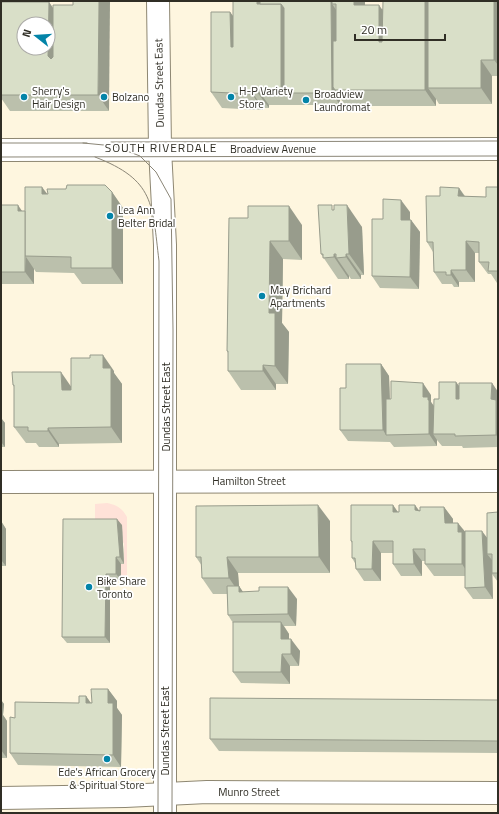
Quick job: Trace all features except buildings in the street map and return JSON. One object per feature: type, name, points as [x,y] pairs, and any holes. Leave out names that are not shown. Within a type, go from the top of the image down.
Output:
[{"type":"street","name":"Dundas Street East","points":[[158,1],[160,149],[166,245],[165,803]]},
{"type":"street","name":"Broadview Avenue","points":[[1,150],[498,148]]},
{"type":"street","name":"Hamilton Street","points":[[1,482],[498,481]]},
{"type":"street","name":"Munro Street","points":[[1,798],[125,796],[165,803],[498,793]]},
{"type":"shaded area","points":[[107,503],[119,507],[127,517],[127,579],[121,580],[121,564],[124,563],[124,543],[95,525],[95,504]]},
{"type":"tram line","points":[[111,142],[498,141]]},
{"type":"tram line","points":[[1,143],[87,143]]},
{"type":"tram line","points":[[83,143],[114,146],[140,156],[156,172],[171,199],[173,330],[172,813]]},
{"type":"tram line","points":[[1,157],[498,156]]},
{"type":"tram line","points":[[95,157],[115,166],[129,175],[140,185],[147,196],[154,224],[159,261],[158,813]]},
{"type":"place","name":"Sherry's Hair Design","points":[[24,97]]},
{"type":"place","name":"Bolzano","points":[[104,97]]},
{"type":"place","name":"H-P Variety Store","points":[[231,97]]},
{"type":"place","name":"Broadview Laundromat","points":[[306,100]]},
{"type":"place","name":"Lea Ann Belter Bridal","points":[[110,216]]},
{"type":"place","name":"May Brichard Apartments","points":[[262,296]]},
{"type":"place","name":"Bike Share Toronto","points":[[89,587]]},
{"type":"place","name":"Ede's African Grocery & Spiritual Store","points":[[107,759]]},
{"type":"district","name":"SOUTH RIVERDALE","points":[[161,148]]}]
